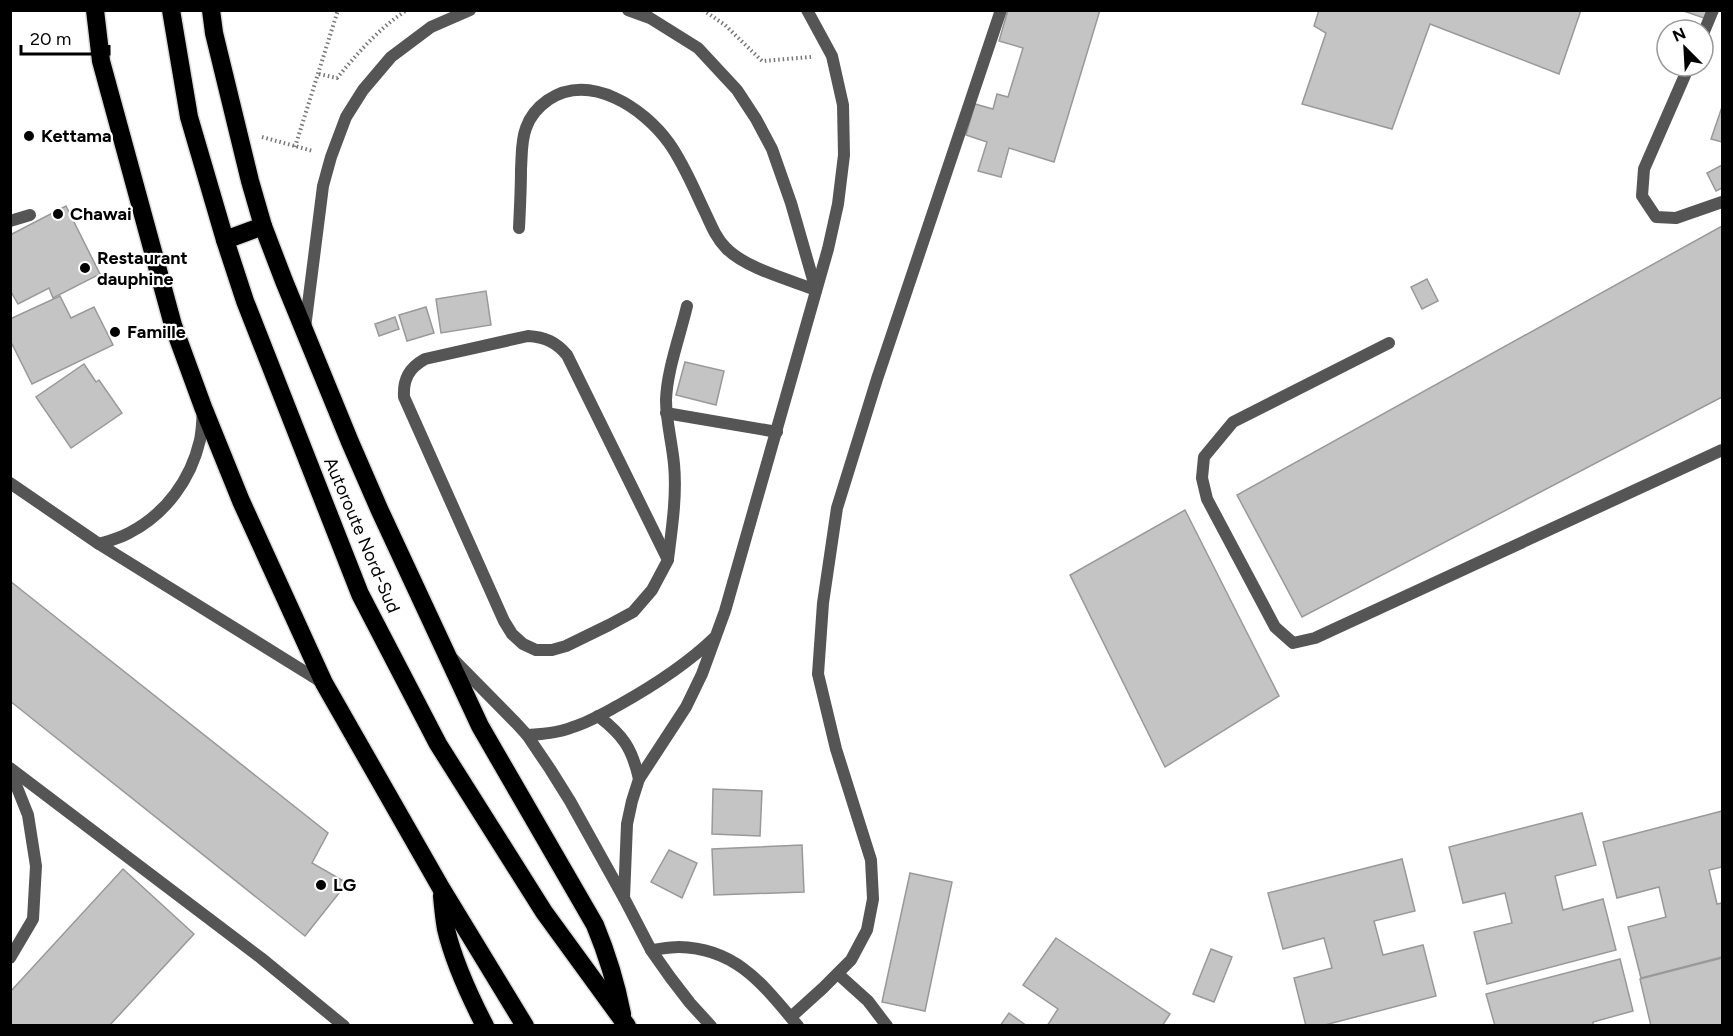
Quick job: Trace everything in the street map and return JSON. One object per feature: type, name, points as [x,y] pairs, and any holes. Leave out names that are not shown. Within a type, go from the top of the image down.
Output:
[{"type":"highway","points":[[95,10],[101,61],[170,313],[203,407],[241,501],[324,683],[441,888],[525,1026]]},
{"type":"highway","name":"Autoroute Nord-Sud","points":[[171,10],[189,117],[244,301],[360,594],[438,744],[544,912],[625,1022]]},
{"type":"highway","points":[[211,10],[214,33],[250,181],[263,226],[284,281],[372,491],[491,747],[595,925],[608,955],[625,1022]]},
{"type":"highway","points":[[225,240],[263,226]]},
{"type":"highway","points":[[441,888],[446,928],[458,966],[471,1000],[485,1026]]},
{"type":"street","points":[[304,329],[323,186],[346,117],[363,90],[391,57],[431,27],[470,10]]},
{"type":"street","points":[[628,10],[650,18],[698,48],[737,90],[772,149],[791,203],[816,290]]},
{"type":"street","points":[[624,898],[627,824],[639,779],[686,707],[717,635],[777,432],[828,249],[838,204],[844,155],[843,105],[832,56],[807,10]]},
{"type":"street","points":[[651,950],[679,947],[706,951],[732,961],[755,976],[794,1021],[851,960],[867,930],[873,899],[871,860],[836,749],[818,674],[823,603],[837,508],[877,379],[1001,10]]},
{"type":"street","points":[[1684,78],[1644,169],[1642,196],[1656,217],[1666,218],[1676,218],[1722,202]]},
{"type":"street","points":[[519,228],[522,143],[525,129],[532,116],[542,104],[554,96],[568,91],[598,92],[637,110],[657,126],[684,169],[714,232],[726,248],[742,261],[816,290]]},
{"type":"street","points":[[10,221],[30,215]]},
{"type":"street","points":[[668,560],[567,355],[550,340],[528,336],[425,359],[410,370],[405,378],[404,388],[407,405],[504,621],[512,634],[523,644],[537,650],[552,650],[566,646],[633,612],[652,590],[668,560],[675,488],[674,464],[666,413],[668,383],[687,306]]},
{"type":"street","points":[[1389,343],[1233,422],[1204,458],[1202,478],[1207,499],[1275,627],[1293,643],[1315,638],[1722,450]]},
{"type":"street","points":[[99,544],[128,534],[154,517],[176,495],[191,468],[201,438],[203,407]]},
{"type":"street","points":[[666,413],[777,432]]},
{"type":"street","points":[[10,483],[99,544],[324,683]]},
{"type":"street","points":[[527,735],[572,728],[598,716],[684,664],[717,635]]},
{"type":"street","points":[[445,651],[527,735],[570,801],[651,950],[676,986],[711,1026]]},
{"type":"street","points":[[598,716],[614,728],[626,743],[635,760],[639,779]]},
{"type":"street","points":[[10,769],[28,815],[36,866],[33,919],[10,958]]},
{"type":"street","points":[[10,769],[261,958],[344,1026]]},
{"type":"street","points":[[838,974],[868,1001],[886,1026]]},
{"type":"path","points":[[295,147],[338,10]]},
{"type":"path","points":[[319,74],[338,78],[372,38],[407,10]]},
{"type":"path","points":[[703,10],[725,26],[762,61],[803,57]]},
{"type":"path","points":[[237,129],[331,157]]},
{"type":"building","points":[[1008,10],[1100,10],[1054,162],[1009,148],[1001,177],[978,171],[987,142],[966,135],[975,104],[993,109],[997,94],[1008,97],[1023,48],[999,41]]},
{"type":"building","points":[[1319,10],[1581,10],[1559,74],[1430,24],[1392,129],[1302,104],[1326,33],[1314,26]]},
{"type":"building","points":[[1681,10],[1707,10],[1704,18]]},
{"type":"building","points":[[1722,107],[1722,142],[1711,139]]},
{"type":"building","points":[[1722,165],[1722,188],[1716,191],[1707,173]]},
{"type":"building","points":[[66,206],[100,274],[53,298],[49,288],[18,304],[10,290],[10,235]]},
{"type":"building","points":[[1722,226],[1722,397],[1302,617],[1237,495]]},
{"type":"building","points":[[1427,279],[1438,301],[1422,309],[1411,287]]},
{"type":"building","points":[[486,291],[491,325],[441,333],[436,299]]},
{"type":"building","points":[[60,296],[71,318],[94,307],[113,345],[32,384],[10,340],[10,319]]},
{"type":"building","points":[[426,307],[434,333],[407,341],[399,315]]},
{"type":"building","points":[[395,317],[399,329],[379,336],[375,324]]},
{"type":"building","points":[[685,362],[724,371],[716,405],[676,395]]},
{"type":"building","points":[[84,364],[96,382],[99,380],[122,413],[71,448],[36,397]]},
{"type":"building","points":[[1185,510],[1279,696],[1165,767],[1070,575]]},
{"type":"building","points":[[10,581],[328,833],[312,863],[347,883],[305,936],[10,701]]},
{"type":"building","points":[[713,789],[762,791],[760,836],[712,834]]},
{"type":"building","points":[[1722,811],[1722,867],[1709,870],[1717,904],[1722,903],[1722,957],[1641,978],[1628,927],[1666,917],[1659,887],[1617,898],[1603,842]]},
{"type":"building","points":[[1582,813],[1596,865],[1555,876],[1563,910],[1603,899],[1616,950],[1487,984],[1474,932],[1512,923],[1505,893],[1463,903],[1449,847]]},
{"type":"building","points":[[802,845],[804,892],[714,895],[712,849]]},
{"type":"building","points":[[669,850],[697,863],[682,898],[651,882]]},
{"type":"building","points":[[1402,859],[1415,911],[1374,921],[1383,955],[1423,945],[1436,996],[1321,1026],[1306,1026],[1294,978],[1332,968],[1324,938],[1283,949],[1268,893]]},
{"type":"building","points":[[123,869],[194,934],[109,1026],[10,1026],[10,992]]},
{"type":"building","points":[[910,873],[952,882],[925,1011],[882,1002]]},
{"type":"building","points":[[1056,938],[1170,1014],[1162,1026],[1047,1026],[1058,1009],[1023,985]]},
{"type":"building","points":[[1211,949],[1232,957],[1214,1002],[1193,994]]},
{"type":"building","points":[[1722,958],[1722,1026],[1651,1026],[1640,979]]},
{"type":"building","points":[[1620,959],[1633,1011],[1593,1022],[1593,1026],[1495,1026],[1486,994]]},
{"type":"building","points":[[1009,1013],[1027,1026],[1000,1026]]},
{"type":"place","name":"Kettama","points":[[29,136]]},
{"type":"place","name":"Chawai","points":[[58,214]]},
{"type":"place","name":"Restaurant dauphine","points":[[85,268]]},
{"type":"place","name":"Famille","points":[[115,332]]},
{"type":"place","name":"LG","points":[[321,885]]}]
